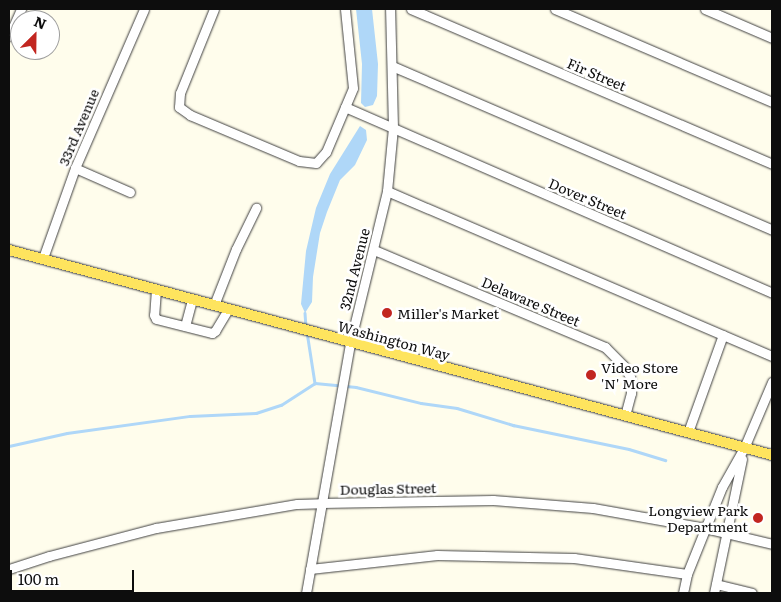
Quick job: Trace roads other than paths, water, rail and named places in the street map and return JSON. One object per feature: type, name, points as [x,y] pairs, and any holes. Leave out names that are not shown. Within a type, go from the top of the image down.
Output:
[{"type":"main road","name":"Washington Way","points":[[9,250],[772,455]]},
{"type":"street","points":[[9,36],[21,9]]},
{"type":"street","name":"33rd Avenue","points":[[44,258],[75,168],[144,9]]},
{"type":"street","points":[[214,9],[180,93],[180,107],[190,115],[299,161],[316,163],[326,152],[353,88],[345,9]]},
{"type":"street","name":"32nd Avenue","points":[[306,593],[350,343],[374,250],[386,191],[393,128],[390,9]]},
{"type":"street","name":"Fir Street","points":[[411,9],[772,164]]},
{"type":"street","points":[[555,9],[772,102]]},
{"type":"street","points":[[704,9],[772,38]]},
{"type":"street","points":[[392,66],[772,230]]},
{"type":"street","name":"Dover Street","points":[[345,107],[772,293]]},
{"type":"street","points":[[75,168],[130,192]]},
{"type":"street","points":[[386,191],[772,356]]},
{"type":"street","points":[[214,305],[236,250],[256,208]]},
{"type":"street","name":"Delaware Street","points":[[374,250],[605,347],[624,366],[630,377],[631,393],[625,415]]},
{"type":"street","points":[[156,289],[154,315],[156,319],[212,333],[228,309]]},
{"type":"street","points":[[185,326],[192,299]]},
{"type":"street","points":[[688,432],[723,335]]},
{"type":"street","points":[[683,593],[687,574],[722,487],[744,448],[772,382]]},
{"type":"street","points":[[744,448],[715,589],[752,593]]},
{"type":"street","name":"Douglas Street","points":[[9,569],[49,556],[156,528],[297,504],[321,503],[493,500],[593,508],[705,528],[772,544]]},
{"type":"street","points":[[310,569],[447,556],[574,558],[687,574]]},
{"type":"water","points":[[356,9],[372,9],[378,64],[377,96],[373,105],[365,107],[361,103],[362,64]]},
{"type":"water","points":[[360,126],[366,130],[367,140],[355,165],[340,180],[327,212],[320,233],[313,277],[312,302],[305,313],[301,304],[306,251],[316,208],[330,174]]},
{"type":"waterway","points":[[305,313],[306,326]]},
{"type":"waterway","points":[[307,332],[315,383]]},
{"type":"waterway","points":[[9,446],[67,433],[190,416],[256,413],[281,405],[315,383],[356,387],[421,403],[457,408],[513,425],[629,449],[665,460]]},
{"type":"place","name":"Miller's Market","points":[[387,313]]},
{"type":"place","name":"Video Store 'N' More","points":[[591,375]]},
{"type":"place","name":"Longview Park Department","points":[[758,518]]}]
